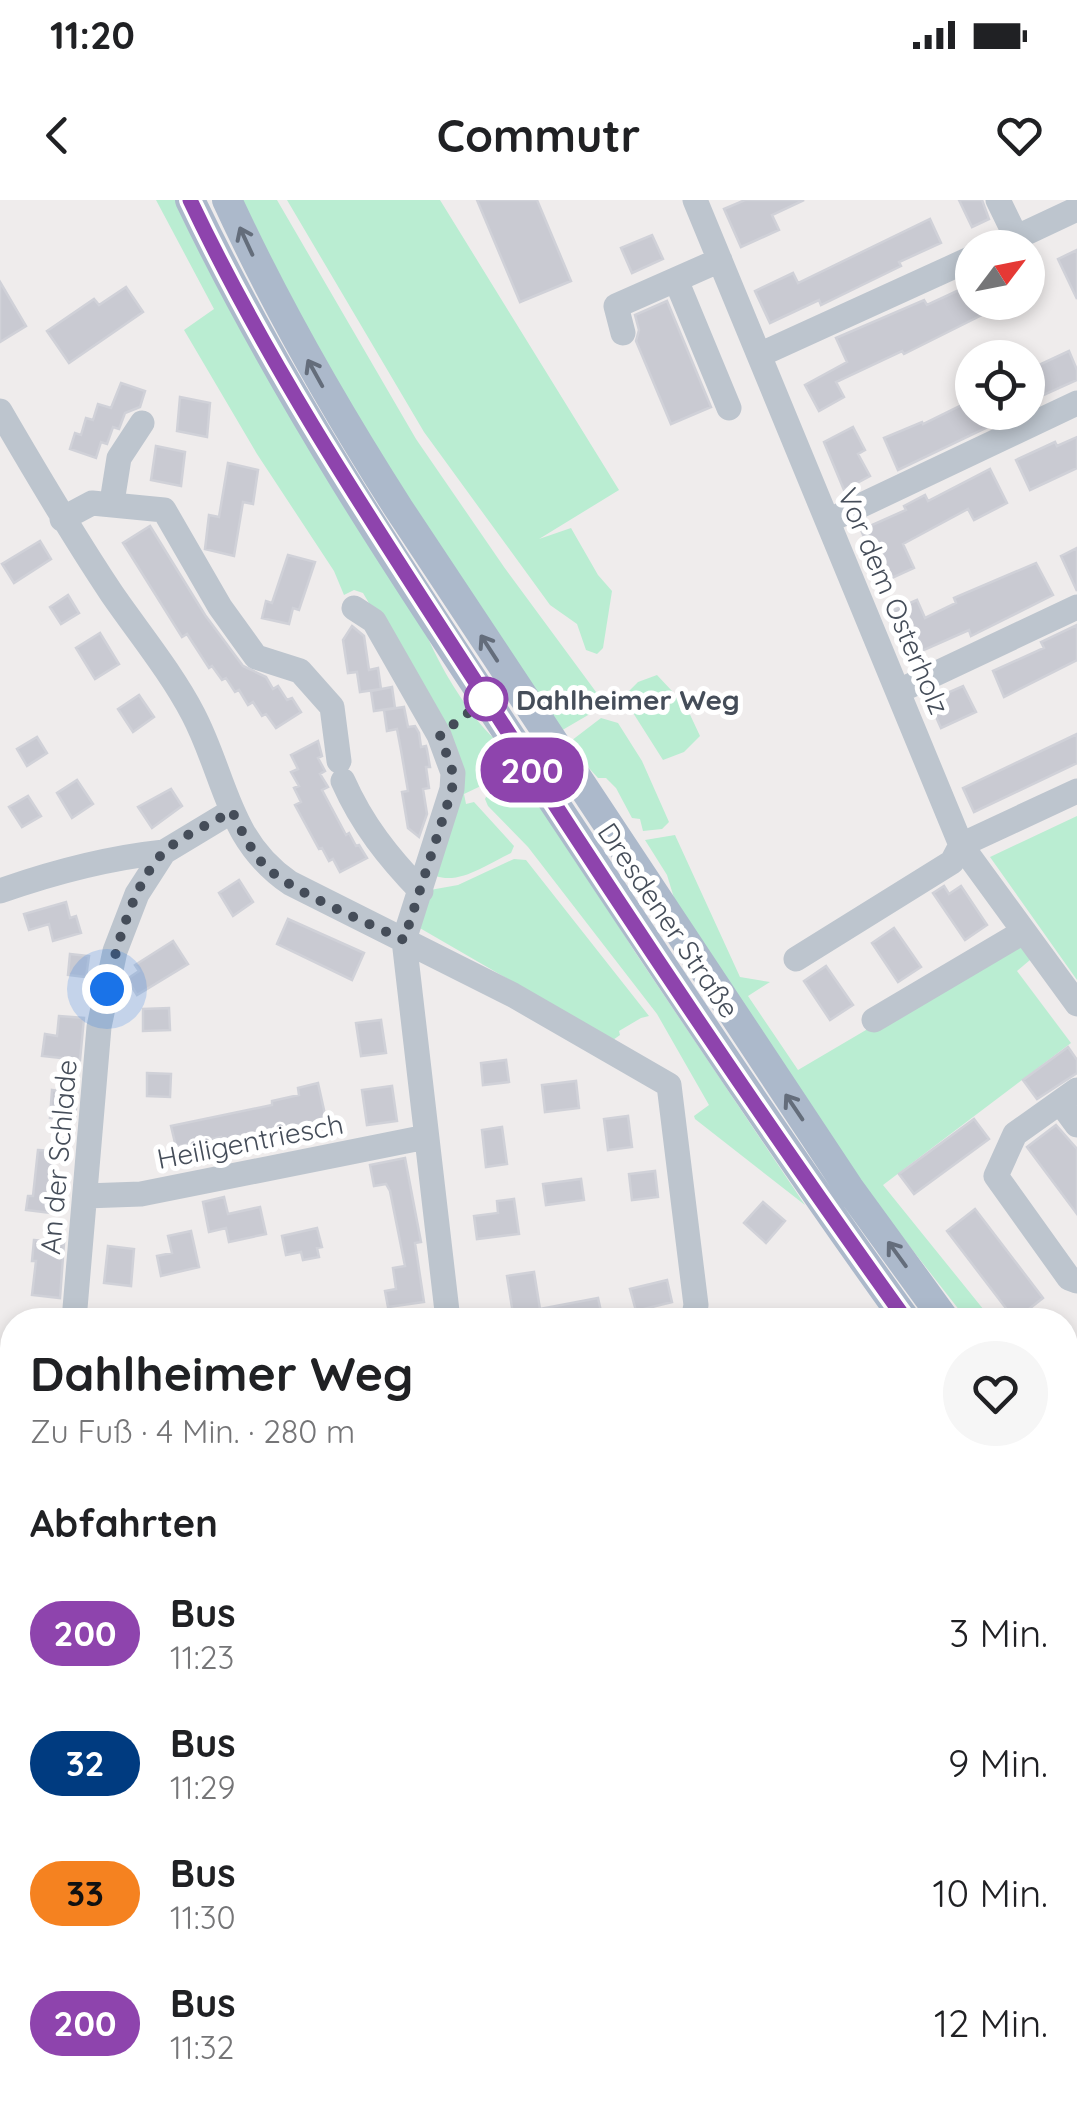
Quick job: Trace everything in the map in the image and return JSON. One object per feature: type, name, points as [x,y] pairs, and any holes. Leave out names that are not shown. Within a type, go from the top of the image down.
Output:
[{"type":"main road","name":"Dresdener Straße","points":[[190,200],[237,297],[374,526],[690,1006],[898,1308]]},
{"type":"main road","name":"Dresdener Straße","points":[[226,200],[264,281],[335,408],[398,509],[849,1188],[935,1308]]},
{"type":"street","name":"Vor dem Osterholz","points":[[694,200],[961,844],[1077,1004]]},
{"type":"street","points":[[998,200],[1003,230]]},
{"type":"street","points":[[1031,230],[1077,209]]},
{"type":"street","points":[[622,333],[616,306],[720,260]]},
{"type":"street","points":[[759,355],[955,266]]},
{"type":"street","points":[[676,280],[728,408]]},
{"type":"street","points":[[828,521],[1077,403]]},
{"type":"street","points":[[0,411],[62,519],[193,714],[232,811],[247,842],[266,867],[290,883],[513,995],[669,1085],[695,1308]]},
{"type":"street","points":[[112,502],[120,458],[142,423]]},
{"type":"street","points":[[62,519],[92,502],[164,510],[220,607],[256,657],[300,671],[332,706],[341,771],[368,829],[421,891]]},
{"type":"street","points":[[898,690],[1077,607]]},
{"type":"street","points":[[354,608],[374,621],[440,735],[453,773],[452,790],[404,940],[447,1308]]},
{"type":"street","points":[[796,960],[952,862],[961,844],[1077,791]]},
{"type":"street","name":"An der Schlade","points":[[75,1308],[99,1027],[115,952],[136,894],[164,852],[232,811]]},
{"type":"street","points":[[0,891],[120,856],[164,852]]},
{"type":"street","points":[[874,1020],[1023,932]]},
{"type":"street","points":[[1077,1124],[1069,1096],[1015,1134],[996,1176],[1069,1278],[1077,1281]]},
{"type":"street","name":"Heiligentriesch","points":[[85,1196],[140,1194],[426,1137]]},
{"type":"green space","points":[[156,200],[177,200],[422,624],[453,686],[514,762],[464,794],[466,804],[474,802],[514,846],[511,853],[484,867],[455,878],[436,876],[445,732],[363,593],[354,590],[344,595],[334,571],[257,454],[184,330],[214,309]]},
{"type":"green space","points":[[240,200],[277,200],[416,439],[599,696],[595,711],[559,732],[345,402]]},
{"type":"green space","points":[[287,200],[440,200],[619,490],[539,539],[571,528],[598,575],[612,591],[603,648],[597,654],[586,650],[577,624],[550,605],[424,432]]},
{"type":"green space","points":[[657,675],[686,706],[700,736],[684,752],[663,760],[623,697],[638,682]]},
{"type":"green space","points":[[601,718],[618,723],[642,761],[669,822],[662,829],[643,831],[640,819],[632,818],[616,788],[606,778],[598,778],[567,744]]},
{"type":"green space","points":[[523,775],[635,952],[805,1205],[695,1119],[709,1105],[657,1014],[528,847],[488,806],[488,793]]},
{"type":"green space","points":[[1077,816],[1077,980],[990,857]]},
{"type":"green space","points":[[675,835],[740,977],[770,982],[748,996],[798,1070],[1019,940],[1030,960],[1017,971],[1071,1043],[883,1185],[982,1308],[958,1308],[854,1175],[678,911],[667,875],[645,840]]},
{"type":"green space","points":[[514,859],[526,860],[649,1016],[619,1031],[620,1035],[613,1040],[418,927],[430,890],[458,885]]},
{"type":"building","points":[[477,200],[537,200],[571,281],[520,302]]},
{"type":"building","points":[[745,200],[804,200],[772,215],[779,230],[741,247],[724,209]]},
{"type":"building","points":[[959,200],[982,200],[989,219],[972,227]]},
{"type":"building","points":[[930,219],[941,243],[821,305],[819,300],[770,323],[755,291],[793,273],[798,283]]},
{"type":"building","points":[[652,235],[663,259],[632,273],[621,248]]},
{"type":"building","points":[[1077,250],[1077,299],[1058,259]]},
{"type":"building","points":[[0,282],[26,326],[0,342]]},
{"type":"building","points":[[126,287],[143,312],[69,363],[47,331],[94,299],[99,305]]},
{"type":"building","points":[[955,292],[955,320],[972,320],[836,382],[844,397],[819,411],[805,385],[847,362],[836,338],[924,300],[927,305]]},
{"type":"building","points":[[667,301],[711,407],[671,424],[636,341],[639,330],[635,315]]},
{"type":"building","points":[[1069,351],[1077,380],[1045,394],[1045,362]]},
{"type":"building","points":[[121,383],[145,391],[140,407],[125,413],[119,429],[113,427],[107,444],[101,442],[96,458],[70,449],[75,433],[81,435],[86,418],[93,420],[98,404],[111,408]]},
{"type":"building","points":[[180,397],[210,403],[207,437],[177,431]]},
{"type":"building","points":[[955,408],[955,430],[982,430],[898,470],[884,438]]},
{"type":"building","points":[[853,427],[865,450],[858,454],[870,476],[844,490],[824,442]]},
{"type":"building","points":[[1077,437],[1077,468],[1030,490],[1016,460],[1055,442],[1057,446]]},
{"type":"building","points":[[156,446],[185,452],[181,486],[151,480]]},
{"type":"building","points":[[228,463],[258,470],[253,504],[243,502],[234,556],[205,549],[209,515],[219,517]]},
{"type":"building","points":[[990,469],[1007,503],[974,520],[968,509],[903,544],[914,568],[883,582],[861,530],[906,510],[904,506],[925,495],[928,501]]},
{"type":"building","points":[[150,526],[205,615],[243,666],[266,677],[273,689],[278,686],[301,712],[276,728],[253,702],[248,705],[239,690],[235,692],[226,678],[222,680],[212,666],[209,668],[187,634],[182,637],[123,543]]},
{"type":"building","points":[[40,541],[51,559],[14,583],[2,564]]},
{"type":"building","points":[[1077,548],[1077,591],[1061,556]]},
{"type":"building","points":[[288,555],[315,562],[299,610],[293,608],[289,624],[262,618],[266,601],[272,603]]},
{"type":"building","points":[[1036,563],[1053,595],[971,636],[969,630],[915,654],[891,611],[917,600],[925,618],[956,603],[954,598]]},
{"type":"building","points":[[68,595],[79,613],[61,624],[50,607]]},
{"type":"building","points":[[1077,625],[1077,660],[1004,697],[993,671],[1044,648],[1041,642]]},
{"type":"building","points":[[352,626],[364,636],[369,670],[378,668],[381,689],[360,692],[357,672],[348,673],[343,640]]},
{"type":"building","points":[[100,633],[119,664],[95,679],[76,648]]},
{"type":"building","points":[[963,686],[976,712],[941,728],[929,701]]},
{"type":"building","points":[[392,687],[395,708],[374,711],[371,691]]},
{"type":"building","points":[[139,695],[154,717],[133,732],[118,709]]},
{"type":"building","points":[[404,707],[408,727],[415,726],[421,747],[426,746],[430,767],[426,767],[429,788],[423,789],[427,814],[419,837],[408,828],[402,792],[408,791],[397,729],[387,731],[384,710]]},
{"type":"building","points":[[1077,734],[1077,763],[974,812],[963,788]]},
{"type":"building","points":[[37,737],[47,753],[27,766],[17,749]]},
{"type":"building","points":[[318,741],[322,756],[318,758],[325,771],[320,774],[328,787],[322,790],[346,835],[349,833],[367,858],[340,872],[333,859],[329,861],[319,849],[295,805],[301,802],[294,788],[299,786],[291,772],[298,769],[291,755]]},
{"type":"building","points":[[77,780],[93,804],[72,818],[57,793]]},
{"type":"building","points":[[171,789],[182,806],[152,828],[138,807]]},
{"type":"building","points":[[28,796],[41,816],[22,827],[9,807]]},
{"type":"building","points":[[239,880],[253,902],[233,916],[219,893]]},
{"type":"building","points":[[944,886],[949,894],[961,886],[987,925],[965,940],[933,893]]},
{"type":"building","points":[[66,902],[70,918],[76,916],[81,933],[53,941],[49,924],[29,930],[24,914]]},
{"type":"building","points":[[288,919],[364,953],[352,980],[277,944]]},
{"type":"building","points":[[894,928],[921,967],[898,982],[872,943]]},
{"type":"building","points":[[173,941],[188,964],[137,995],[127,979],[139,971],[135,965]]},
{"type":"building","points":[[70,954],[89,956],[86,977],[68,975]]},
{"type":"building","points":[[826,966],[853,1005],[830,1020],[804,981]]},
{"type":"building","points":[[169,1008],[170,1030],[143,1031],[143,1009]]},
{"type":"building","points":[[59,1016],[84,1018],[80,1060],[42,1056],[45,1034],[57,1036]]},
{"type":"building","points":[[381,1020],[386,1053],[361,1056],[356,1023]]},
{"type":"building","points":[[1068,1047],[1077,1060],[1077,1073],[1037,1099],[1023,1080]]},
{"type":"building","points":[[506,1060],[509,1082],[483,1085],[481,1063]]},
{"type":"building","points":[[147,1073],[171,1074],[170,1097],[147,1096]]},
{"type":"building","points":[[576,1081],[579,1108],[545,1112],[542,1085]]},
{"type":"building","points":[[318,1083],[326,1119],[239,1139],[241,1148],[224,1151],[221,1137],[176,1147],[171,1126],[272,1105],[272,1101],[299,1095],[298,1088]]},
{"type":"building","points":[[392,1086],[397,1121],[367,1125],[362,1090]]},
{"type":"building","points":[[52,1090],[77,1093],[75,1121],[50,1118]]},
{"type":"building","points":[[628,1116],[632,1147],[608,1150],[604,1119]]},
{"type":"building","points":[[974,1119],[989,1139],[914,1194],[899,1174]]},
{"type":"building","points":[[1056,1125],[1077,1149],[1077,1214],[1027,1147]]},
{"type":"building","points":[[502,1127],[507,1164],[486,1167],[482,1130]]},
{"type":"building","points":[[38,1150],[54,1151],[51,1181],[64,1182],[60,1214],[26,1210],[28,1196],[33,1196]]},
{"type":"building","points":[[405,1158],[421,1242],[415,1243],[424,1302],[388,1307],[385,1291],[396,1289],[393,1268],[405,1266],[390,1191],[386,1184],[374,1186],[370,1165]]},
{"type":"building","points":[[655,1171],[658,1197],[632,1200],[629,1174]]},
{"type":"building","points":[[581,1179],[584,1200],[546,1205],[543,1184]]},
{"type":"building","points":[[224,1197],[228,1214],[260,1207],[266,1234],[229,1242],[226,1228],[209,1232],[203,1202]]},
{"type":"building","points":[[514,1199],[519,1234],[477,1239],[474,1216],[498,1213],[497,1201]]},
{"type":"building","points":[[763,1202],[785,1221],[766,1243],[744,1223]]},
{"type":"building","points":[[975,1209],[1043,1298],[1030,1308],[1006,1308],[947,1231]]},
{"type":"building","points":[[317,1228],[322,1247],[317,1248],[319,1257],[303,1260],[301,1252],[286,1255],[282,1236]]},
{"type":"building","points":[[191,1231],[199,1267],[161,1276],[157,1256],[172,1253],[168,1236]]},
{"type":"building","points":[[34,1240],[64,1243],[60,1298],[32,1295]]},
{"type":"building","points":[[108,1246],[134,1249],[131,1286],[104,1283]]},
{"type":"building","points":[[534,1272],[540,1308],[512,1308],[507,1276]]},
{"type":"building","points":[[667,1280],[672,1302],[635,1308],[630,1289]]},
{"type":"building","points":[[598,1298],[600,1308],[545,1308]]},
{"type":"bus line","name":"200","points":[[190,200],[237,297],[374,526],[700,1022],[898,1308]]},
{"type":"place","name":"Dahlheimer Weg","points":[[486,699]]},
{"type":"route","points":[[107,989],[115,952],[136,894],[164,852],[232,811],[247,842],[266,867],[404,940],[452,790],[453,773],[440,735],[486,699]]}]
